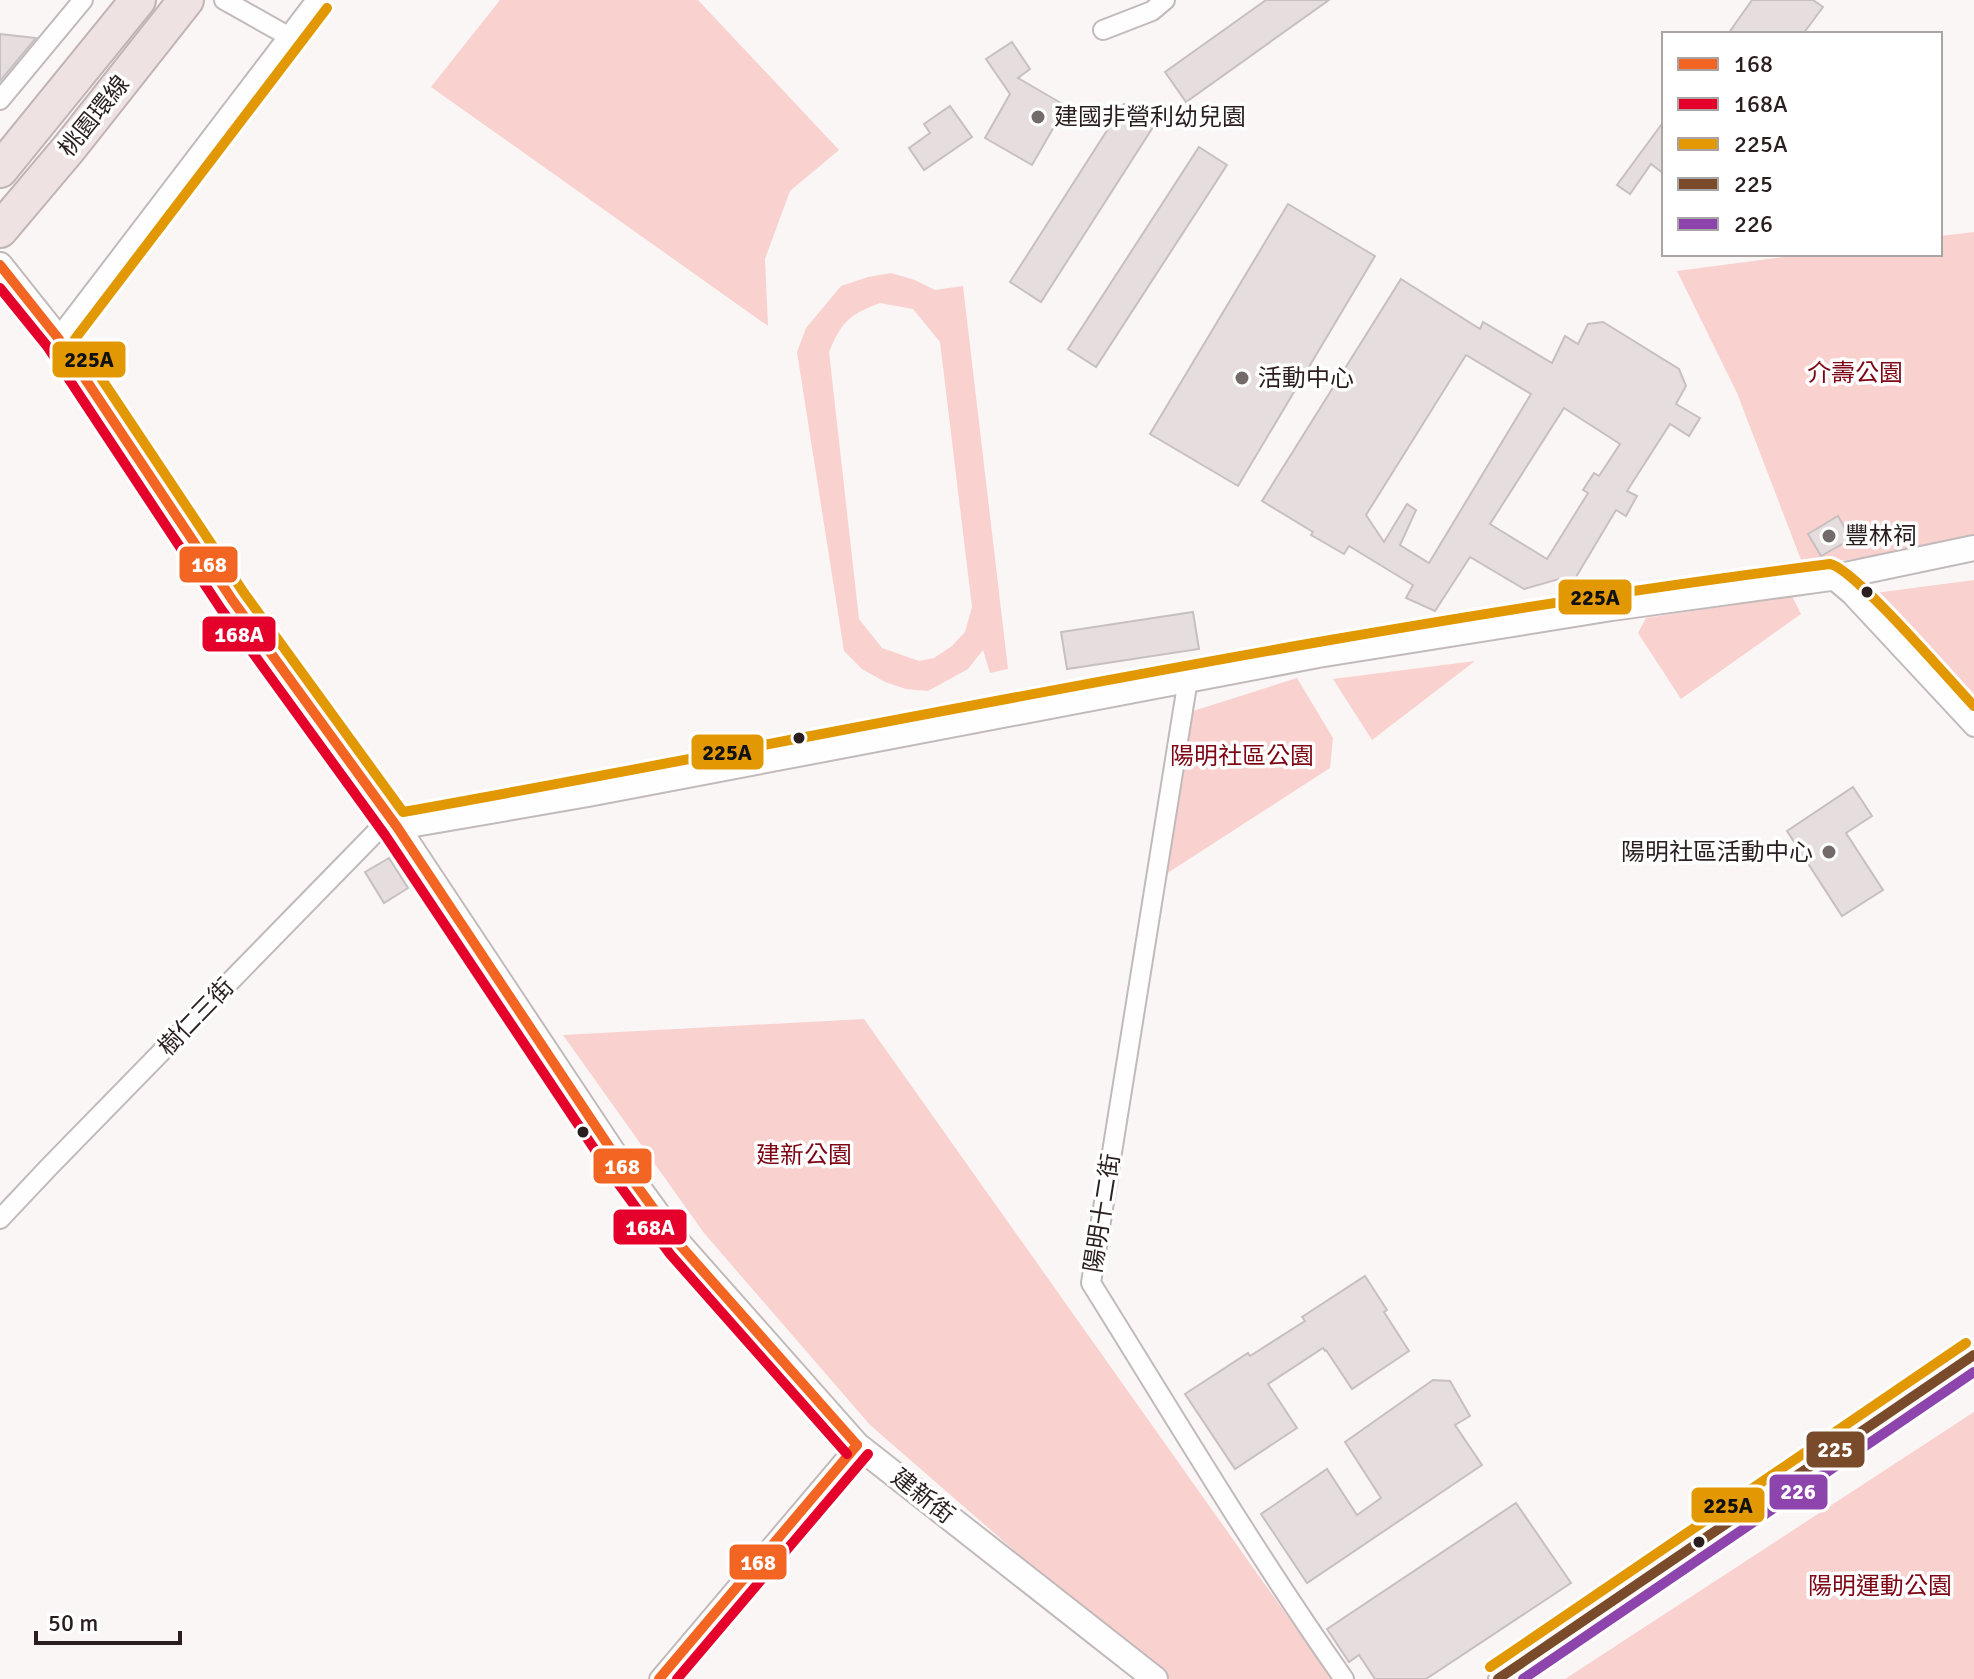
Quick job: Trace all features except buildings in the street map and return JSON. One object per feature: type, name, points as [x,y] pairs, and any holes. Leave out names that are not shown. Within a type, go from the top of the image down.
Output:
[{"type":"highway","name":"桃園環線","points":[[0,170],[138,0]]},
{"type":"highway","name":"桃園環線","points":[[0,230],[186,0]]},
{"type":"street","points":[[0,100],[83,0]]},
{"type":"street","points":[[224,0],[288,36]]},
{"type":"street","points":[[58,338],[316,0]]},
{"type":"street","points":[[1103,30],[1152,11],[1165,0]]},
{"type":"street","name":"建新街","points":[[2,271],[58,338],[233,601],[397,827],[618,1160],[680,1245],[857,1445],[1155,1679]]},
{"type":"street","points":[[397,827],[588,794],[1318,655],[1612,608],[1831,578],[1974,548]]},
{"type":"street","points":[[1831,578],[1851,595],[1974,727]]},
{"type":"street","name":"陽明十二街","points":[[1188,679],[1091,1283],[1287,1596],[1344,1679]]},
{"type":"street","name":"樹仁三街","points":[[0,1219],[381,827],[397,827]]},
{"type":"street","points":[[1498,1679],[1974,1355]]},
{"type":"street","points":[[659,1679],[857,1445]]},
{"type":"green space","points":[[500,0],[698,0],[839,150],[790,191],[765,259],[768,326],[431,87]]},
{"type":"green space","name":"介壽公園","points":[[1974,232],[1974,541],[1803,565],[1737,393],[1677,271],[1791,256],[1942,256],[1942,236]]},
{"type":"green space","points":[[891,273],[935,290],[963,286],[1008,669],[990,673],[983,650],[968,669],[928,691],[906,689],[885,682],[862,669],[844,651],[797,352],[806,328],[841,286]],"holes":[[[880,303],[913,309],[940,342],[972,607],[965,632],[952,646],[934,658],[919,661],[882,648],[859,619],[829,352],[842,326],[860,312]]]},
{"type":"green space","points":[[1974,580],[1974,706],[1875,593]]},
{"type":"green space","points":[[1792,596],[1801,614],[1681,699],[1638,633],[1646,618]]},
{"type":"green space","points":[[1475,661],[1372,740],[1333,679]]},
{"type":"green space","name":"陽明社區公園","points":[[1297,678],[1333,738],[1330,768],[1166,874],[1187,713]]},
{"type":"green space","name":"建新公園","points":[[864,1019],[1332,1679],[1162,1679],[870,1425],[704,1233],[563,1035]]},
{"type":"green space","name":"陽明運動公園","points":[[1974,1412],[1974,1679],[1565,1679]]},
{"type":"transit line","name":"225A","points":[[327,8],[75,339],[244,593],[403,812],[1293,646],[1651,588],[1830,564],[1842,570],[1880,604],[1974,706]]},
{"type":"transit line","name":"168","points":[[0,265],[58,338],[233,601],[397,827],[618,1160],[680,1245],[857,1445]]},
{"type":"transit line","name":"168A","points":[[0,288],[47,346],[221,609],[385,835],[607,1168],[670,1254],[847,1454]]},
{"type":"transit line","name":"225A","points":[[1490,1667],[1966,1343]]},
{"type":"transit line","name":"225","points":[[1498,1679],[1974,1355]]},
{"type":"transit line","name":"226","points":[[1523,1679],[1974,1372]]},
{"type":"transit line","name":"168","points":[[659,1679],[857,1445]]},
{"type":"transit line","name":"168A","points":[[677,1679],[868,1454]]},
{"type":"place","name":"建國非營利幼兒園","points":[[1038,117]]},
{"type":"place","name":"活動中心","points":[[1242,378]]},
{"type":"place","name":"豐林祠","points":[[1829,536]]},
{"type":"place","name":"陽明社區活動中心","points":[[1829,852]]}]
